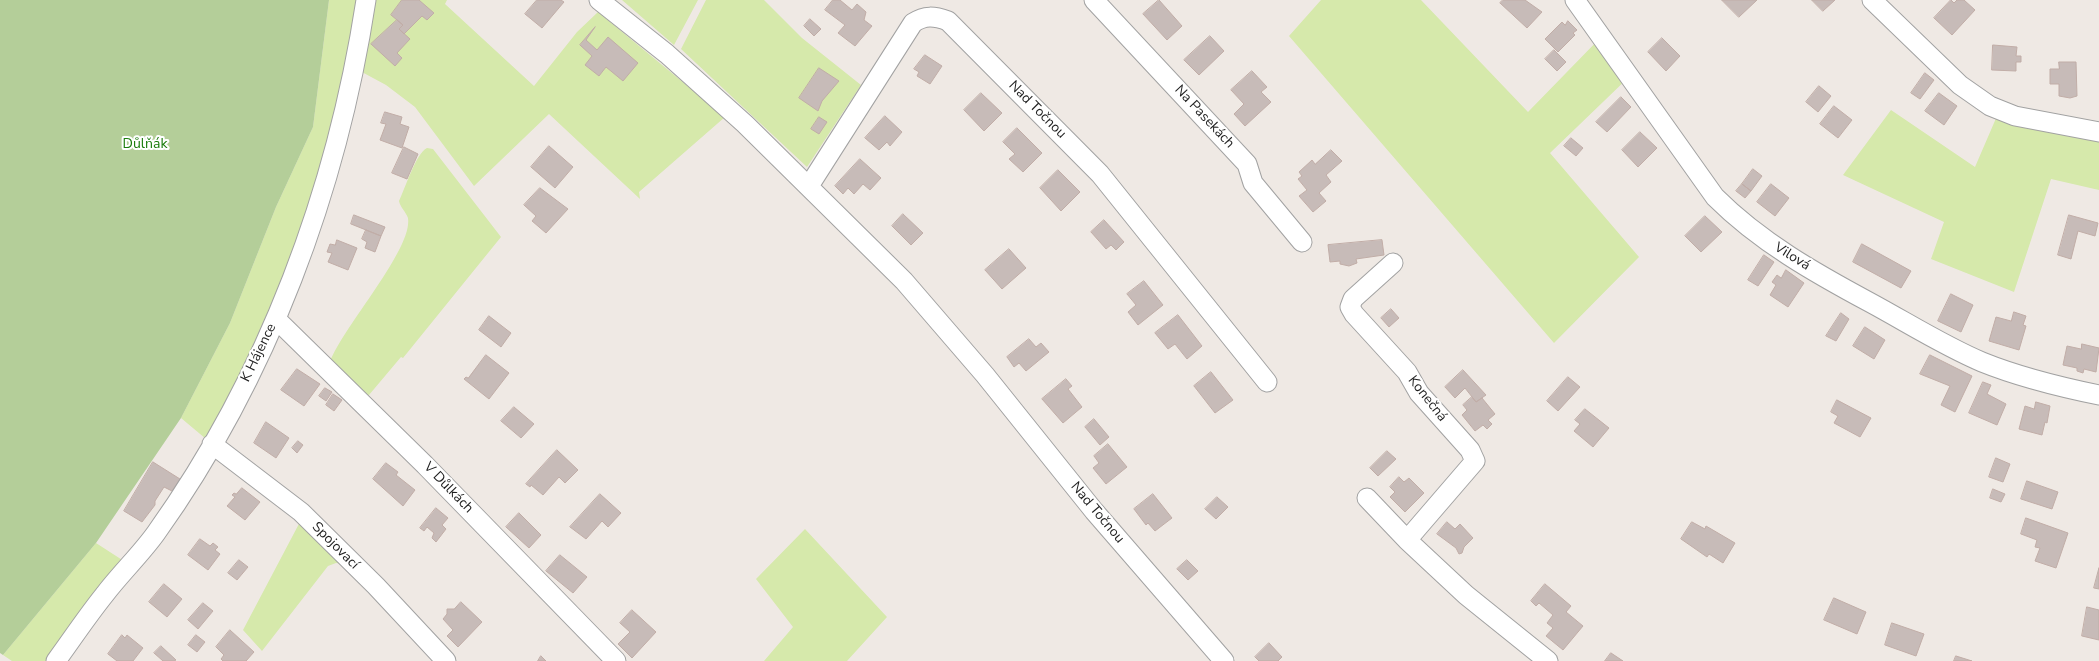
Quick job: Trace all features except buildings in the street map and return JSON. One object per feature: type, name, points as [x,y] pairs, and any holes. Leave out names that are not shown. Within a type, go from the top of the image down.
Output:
[{"type":"street","name":"K Hájence","points":[[56,661],[105,594],[156,533],[212,444],[276,319],[316,214],[335,155],[353,80],[366,0]]},
{"type":"street","name":"Nad Točnou","points":[[599,0],[667,54],[745,124],[910,288],[985,375],[1094,511],[1224,661]]},
{"type":"street","name":"Na Pasekách","points":[[1094,0],[1247,164],[1253,183],[1302,242]]},
{"type":"street","name":"Vilová","points":[[1575,0],[1715,197],[1739,221],[1779,250],[1840,286],[1982,362],[2036,380],[2099,395]]},
{"type":"street","points":[[1872,0],[1960,85],[1990,106],[2015,116],[2099,132]]},
{"type":"street","name":"Nad Točnou","points":[[809,186],[913,23],[922,17],[936,17],[948,21],[1100,174],[1268,382]]},
{"type":"street","name":"Konečná","points":[[1393,263],[1353,298],[1350,307],[1354,314],[1407,372],[1419,393],[1470,450],[1474,461],[1407,540]]},
{"type":"street","name":"V Důlkách","points":[[276,319],[425,465],[616,661]]},
{"type":"street","name":"Spojovací","points":[[212,444],[301,512],[376,586],[446,661]]},
{"type":"street","points":[[1366,498],[1407,540],[1466,595],[1548,661]]},
{"type":"green space","name":"Důlňák","points":[[0,0],[329,0],[313,127],[276,207],[230,323],[181,418],[96,543],[3,655],[0,653]]},
{"type":"green space","points":[[329,0],[366,0],[335,155],[212,444],[181,418],[230,323],[276,207],[313,127]]},
{"type":"green space","points":[[373,0],[447,0],[445,4],[534,86],[577,32],[598,12],[725,117],[639,192],[640,199],[549,114],[474,186],[415,107],[386,85],[360,71]]},
{"type":"green space","points":[[622,0],[698,0],[674,45]]},
{"type":"green space","points":[[706,0],[764,0],[802,38],[861,85],[807,167],[681,49]]},
{"type":"green space","points":[[1321,0],[1421,0],[1528,112],[1602,36],[1630,76],[1550,153],[1639,257],[1554,343],[1289,36]]},
{"type":"green space","points":[[1891,110],[1975,167],[1997,116],[2099,138],[2099,190],[2051,179],[2014,292],[1931,259],[1944,222],[1843,175]]},
{"type":"green space","points":[[427,148],[433,149],[501,237],[403,358],[401,357],[369,395],[366,395],[330,362],[348,329],[400,249],[407,232],[408,218],[399,201],[415,164]]},
{"type":"green space","points":[[301,520],[344,564],[336,563],[328,566],[262,651],[243,630]]},
{"type":"green space","points":[[805,529],[887,617],[847,661],[764,661],[793,627],[756,579]]},
{"type":"green space","points":[[96,543],[130,565],[57,661],[12,661],[3,655]]}]
